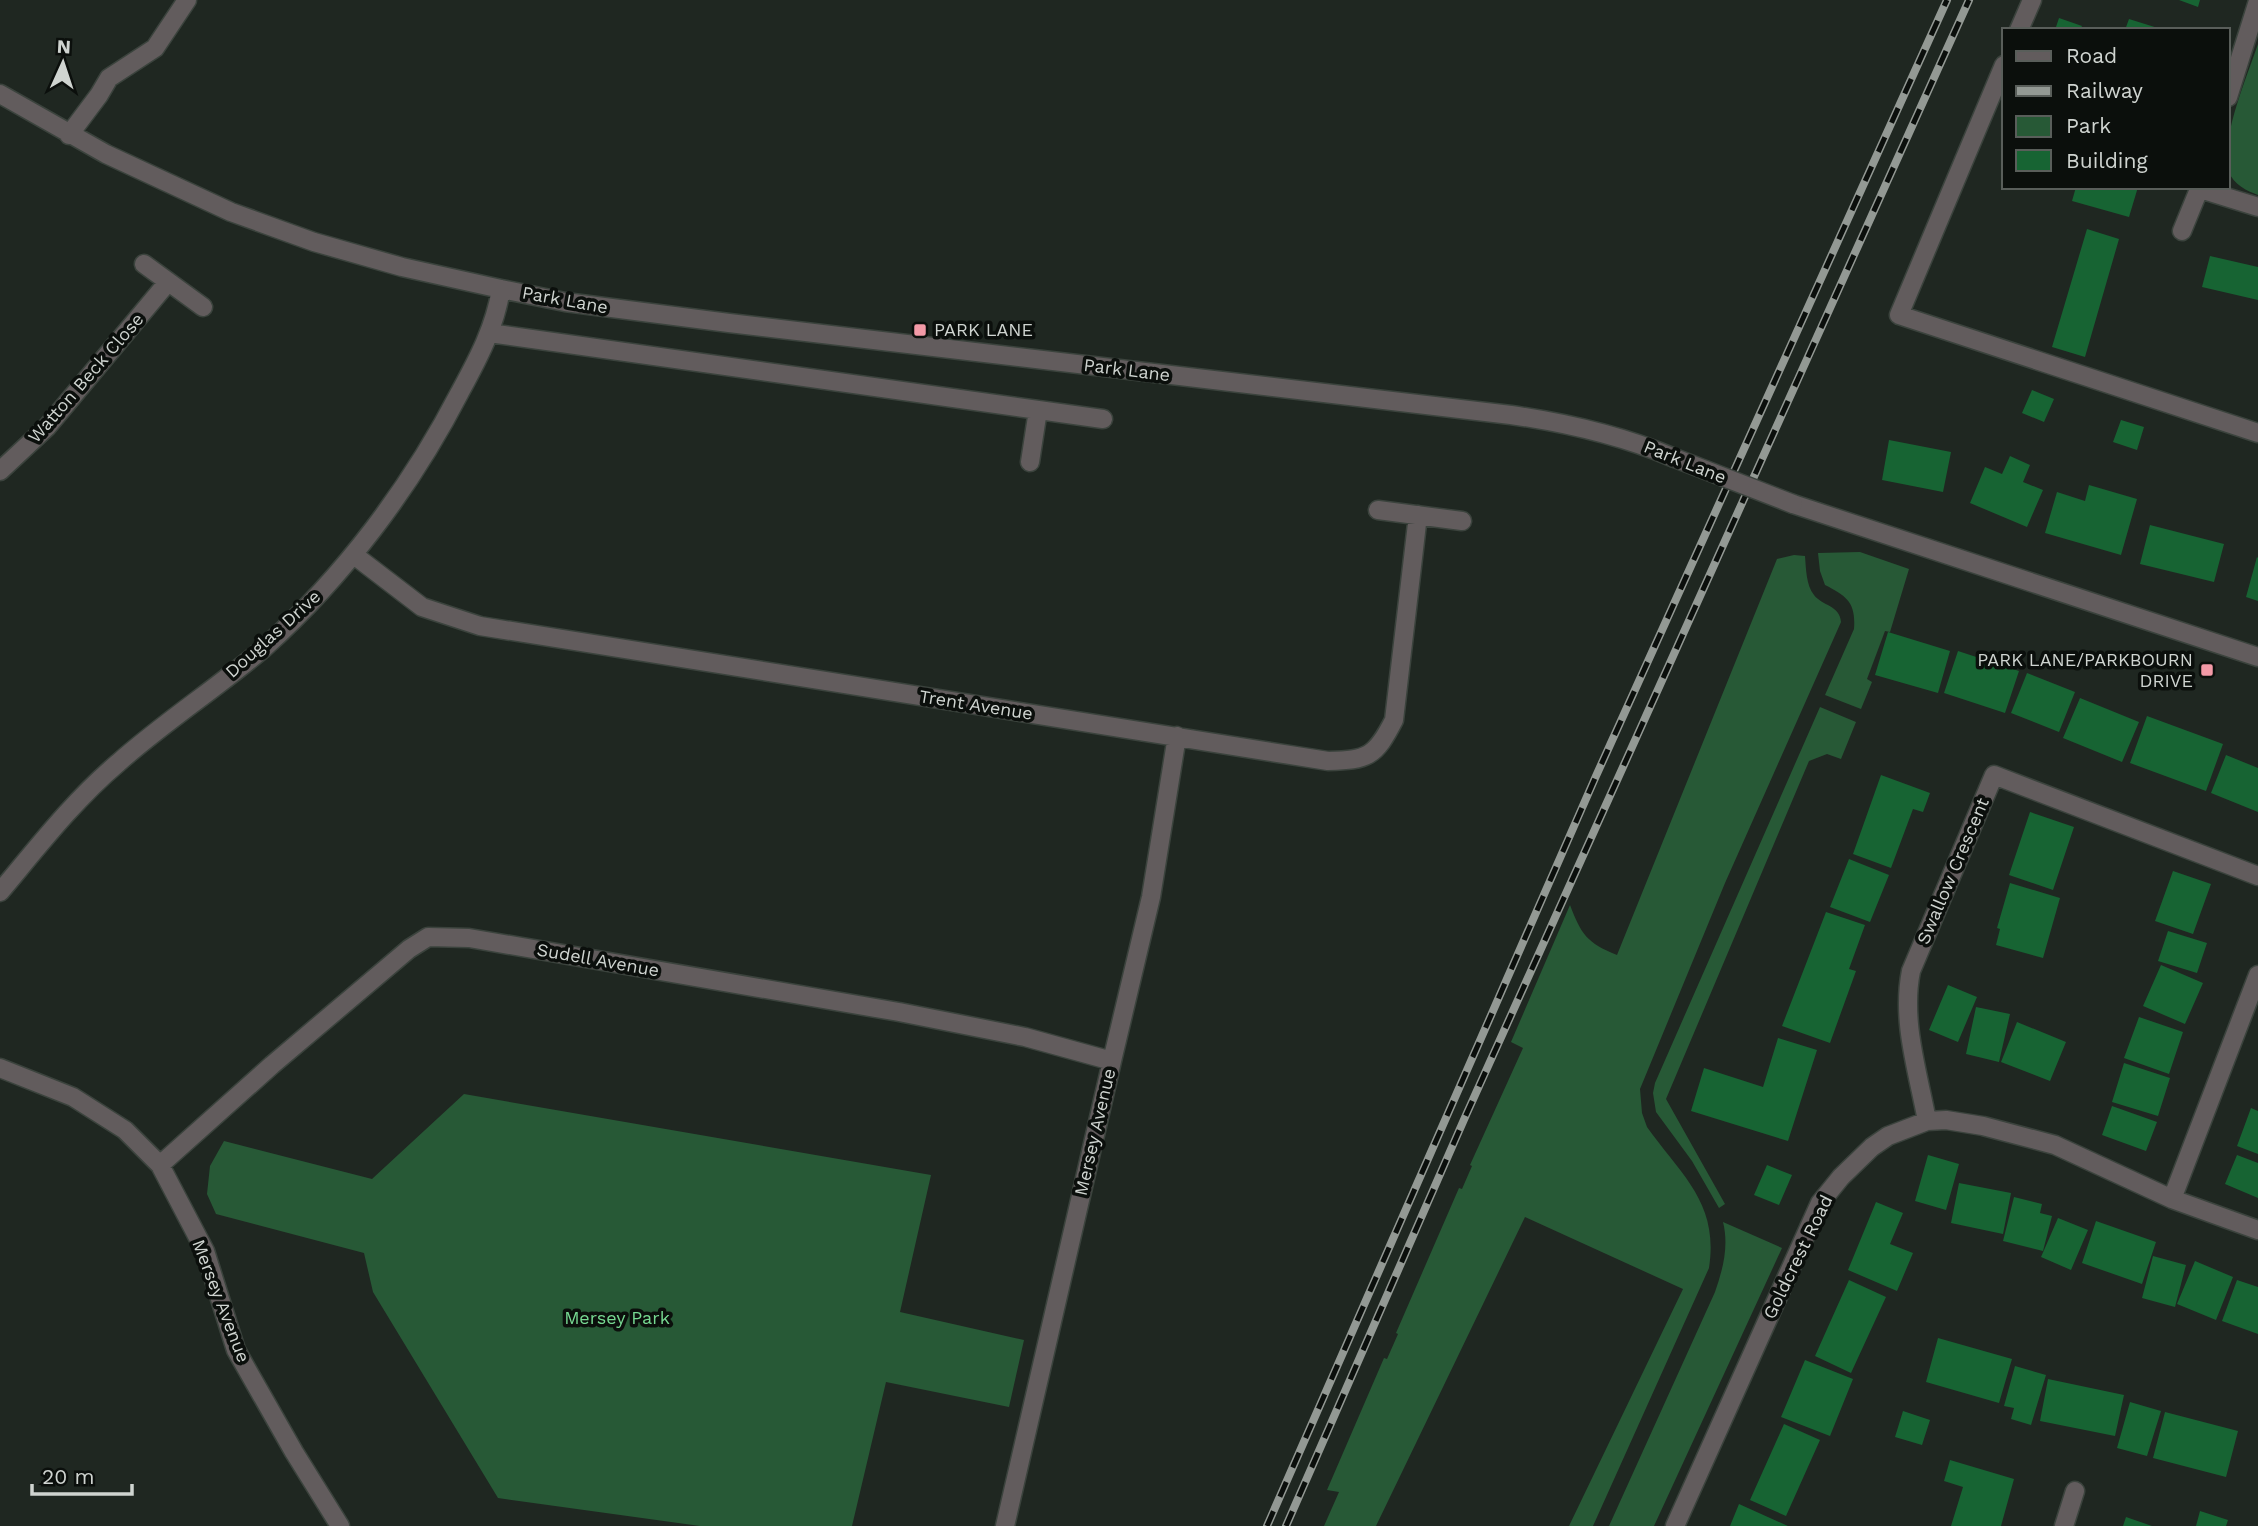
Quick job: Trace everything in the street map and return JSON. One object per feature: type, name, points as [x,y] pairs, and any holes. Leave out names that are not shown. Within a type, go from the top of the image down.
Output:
[{"type":"street","points":[[69,135],[109,78],[155,48],[187,0]]},
{"type":"street","points":[[2020,28],[2032,0]]},
{"type":"street","points":[[2230,91],[2258,1]]},
{"type":"street","points":[[2002,70],[1899,315],[2258,433]]},
{"type":"street","name":"Park Lane","points":[[0,94],[69,135],[232,212],[314,242],[402,267],[565,302],[1511,415],[1598,432],[1638,443],[1793,504],[2258,657]]},
{"type":"street","points":[[2182,231],[2200,189]]},
{"type":"street","points":[[2203,189],[2258,207]]},
{"type":"street","points":[[144,264],[203,307]]},
{"type":"street","name":"Watton Beck Close","points":[[0,471],[47,427],[168,282]]},
{"type":"street","name":"Douglas Drive","points":[[0,892],[73,805],[99,780],[261,650],[296,618],[354,555],[441,429],[489,334],[501,289]]},
{"type":"street","points":[[489,334],[1103,419]]},
{"type":"street","points":[[1030,462],[1038,411]]},
{"type":"street","points":[[1378,510],[1462,522]]},
{"type":"street","name":"Trent Avenue","points":[[354,555],[422,607],[480,626],[1328,761],[1357,760],[1371,754],[1383,741],[1394,720],[1418,515]]},
{"type":"street","name":"Mersey Avenue","points":[[1005,1526],[1151,897],[1177,736]]},
{"type":"street","name":"Swallow Crescent","points":[[1927,1122],[1907,1011],[1907,991],[1911,971],[1994,775],[2258,876]]},
{"type":"street","name":"Sudell Avenue","points":[[160,1165],[272,1065],[409,949],[428,937],[469,937],[899,1012],[1025,1037],[1112,1061]]},
{"type":"street","points":[[2172,1199],[2258,975]]},
{"type":"street","name":"Mersey Avenue","points":[[0,1068],[73,1097],[125,1130],[160,1165],[205,1251],[236,1350],[340,1526]]},
{"type":"street","name":"Goldcrest Road","points":[[1675,1526],[1820,1203],[1841,1177],[1872,1147],[1888,1136],[1927,1122],[1965,1121],[2055,1145],[2172,1199],[2258,1230]]},
{"type":"street","points":[[2064,1526],[2075,1491]]},
{"type":"green space","points":[[2258,44],[2258,195],[2237,183],[2230,174],[2230,132]]},
{"type":"green space","points":[[1860,552],[1909,569],[1890,632],[1885,631],[1867,679],[1872,682],[1861,709],[1825,695],[1854,629],[1854,620],[1848,601],[1825,585],[1818,553]]},
{"type":"green space","points":[[1794,555],[1805,556],[1811,591],[1817,599],[1837,612],[1841,622],[1725,883],[1640,1089],[1642,1113],[1647,1127],[1685,1176],[1703,1208],[1711,1245],[1709,1268],[1593,1526],[1569,1526],[1683,1289],[1525,1217],[1376,1526],[1324,1526],[1339,1492],[1327,1490],[1523,1048],[1511,1042],[1570,905],[1586,936],[1617,955],[1777,559]]},
{"type":"green space","points":[[1820,707],[1856,722],[1841,759],[1827,754],[1809,761],[1666,1099],[1725,1204],[1719,1208],[1692,1161],[1656,1112],[1653,1093],[1655,1083]]},
{"type":"green space","name":"Mersey Park","points":[[464,1094],[931,1175],[900,1312],[1024,1340],[1009,1407],[886,1382],[852,1526],[700,1526],[498,1498],[373,1292],[364,1253],[216,1214],[207,1194],[210,1166],[224,1141],[372,1179]]},
{"type":"green space","points":[[1723,1222],[1782,1248],[1654,1526],[1609,1526],[1715,1292],[1724,1257]]},
{"type":"building","points":[[2179,0],[2200,0],[2198,7]]},
{"type":"building","points":[[2059,18],[2082,26],[2081,28],[2056,28]]},
{"type":"building","points":[[2129,19],[2158,28],[2126,28]]},
{"type":"building","points":[[2075,189],[2137,189],[2129,217],[2072,201]]},
{"type":"building","points":[[2087,229],[2119,239],[2085,357],[2052,347]]},
{"type":"building","points":[[2210,256],[2258,267],[2258,300],[2202,287]]},
{"type":"building","points":[[2032,390],[2054,399],[2044,422],[2022,413]]},
{"type":"building","points":[[2121,420],[2144,427],[2137,450],[2113,442]]},
{"type":"building","points":[[1889,440],[1951,452],[1943,492],[1882,480]]},
{"type":"building","points":[[2010,456],[2030,465],[2023,482],[2043,490],[2027,527],[1970,503],[1985,467],[2002,474]]},
{"type":"building","points":[[2089,485],[2137,499],[2121,555],[2045,533],[2057,492],[2085,501]]},
{"type":"building","points":[[2150,525],[2224,544],[2214,582],[2140,564]]},
{"type":"building","points":[[2258,558],[2258,601],[2246,597]]},
{"type":"building","points":[[1888,632],[1950,651],[1938,693],[1875,675]]},
{"type":"building","points":[[1958,651],[2019,671],[2005,713],[1944,693]]},
{"type":"building","points":[[2027,673],[2075,692],[2059,732],[2011,713]]},
{"type":"building","points":[[2080,698],[2139,722],[2122,762],[2063,738]]},
{"type":"building","points":[[2147,716],[2223,744],[2206,791],[2130,763]]},
{"type":"building","points":[[2226,755],[2258,768],[2258,812],[2211,793]]},
{"type":"building","points":[[1881,775],[1930,793],[1923,812],[1913,809],[1891,868],[1853,854]]},
{"type":"building","points":[[2030,812],[2074,827],[2053,890],[2009,875]]},
{"type":"building","points":[[1849,859],[1889,875],[1870,922],[1830,907]]},
{"type":"building","points":[[2173,871],[2211,884],[2193,934],[2155,921]]},
{"type":"building","points":[[2010,883],[2060,898],[2043,958],[1996,945],[2000,929],[1997,928]]},
{"type":"building","points":[[1826,912],[1865,925],[1849,969],[1856,971],[1830,1043],[1782,1026]]},
{"type":"building","points":[[2168,931],[2207,943],[2197,973],[2158,961]]},
{"type":"building","points":[[2161,965],[2203,983],[2185,1024],[2143,1006]]},
{"type":"building","points":[[1948,985],[1977,997],[1958,1042],[1929,1030]]},
{"type":"building","points":[[1976,1007],[2010,1014],[1999,1062],[1966,1054]]},
{"type":"building","points":[[2139,1017],[2183,1032],[2169,1074],[2124,1058]]},
{"type":"building","points":[[2017,1022],[2066,1042],[2050,1081],[2001,1062]]},
{"type":"building","points":[[1778,1038],[1817,1050],[1788,1141],[1691,1111],[1704,1068],[1763,1087]]},
{"type":"building","points":[[2124,1063],[2170,1078],[2158,1116],[2112,1102]]},
{"type":"building","points":[[2112,1106],[2157,1122],[2146,1151],[2102,1135]]},
{"type":"building","points":[[2251,1108],[2258,1111],[2258,1154],[2237,1146]]},
{"type":"building","points":[[1928,1155],[1959,1164],[1946,1210],[1915,1201]]},
{"type":"building","points":[[2237,1155],[2258,1163],[2258,1198],[2225,1184]]},
{"type":"building","points":[[1767,1165],[1792,1175],[1779,1205],[1754,1195]]},
{"type":"building","points":[[1959,1183],[2011,1193],[2003,1234],[1951,1223]]},
{"type":"building","points":[[2014,1197],[2042,1204],[2040,1213],[2052,1216],[2043,1251],[2003,1241]]},
{"type":"building","points":[[1876,1202],[1903,1213],[1890,1244],[1913,1253],[1897,1291],[1848,1270]]},
{"type":"building","points":[[2058,1218],[2088,1230],[2071,1270],[2041,1257]]},
{"type":"building","points":[[2096,1221],[2156,1242],[2142,1284],[2082,1263]]},
{"type":"building","points":[[2153,1256],[2186,1265],[2175,1307],[2142,1298]]},
{"type":"building","points":[[2195,1261],[2233,1277],[2216,1320],[2177,1304]]},
{"type":"building","points":[[1849,1280],[1886,1297],[1851,1373],[1815,1356]]},
{"type":"building","points":[[2237,1280],[2258,1287],[2258,1334],[2222,1321]]},
{"type":"building","points":[[1938,1338],[2012,1359],[1999,1403],[1926,1382]]},
{"type":"building","points":[[1805,1360],[1853,1379],[1830,1436],[1781,1417]]},
{"type":"building","points":[[2015,1366],[2046,1375],[2031,1425],[2011,1419],[2014,1408],[2004,1406]]},
{"type":"building","points":[[2048,1379],[2124,1395],[2115,1436],[2040,1421]]},
{"type":"building","points":[[2130,1402],[2161,1411],[2147,1456],[2117,1448]]},
{"type":"building","points":[[1903,1411],[1930,1420],[1922,1445],[1895,1437]]},
{"type":"building","points":[[2165,1412],[2238,1431],[2226,1477],[2153,1458]]},
{"type":"building","points":[[1784,1424],[1820,1440],[1786,1516],[1750,1500]]},
{"type":"building","points":[[1950,1460],[2014,1479],[2001,1526],[1951,1526],[1963,1487],[1944,1481]]},
{"type":"building","points":[[1739,1504],[1788,1526],[1730,1526]]},
{"type":"building","points":[[2200,1511],[2228,1520],[2226,1526],[2196,1526]]},
{"type":"building","points":[[2126,1517],[2152,1526],[2123,1526]]},
{"type":"railway","points":[[1267,1526],[1596,776],[1947,0]]},
{"type":"railway","points":[[1286,1526],[1466,1115],[1969,0]]},
{"type":"place","name":"PARK LANE","points":[[920,330]]},
{"type":"place","name":"PARK LANE/PARKBOURN DRIVE","points":[[2207,670]]}]
